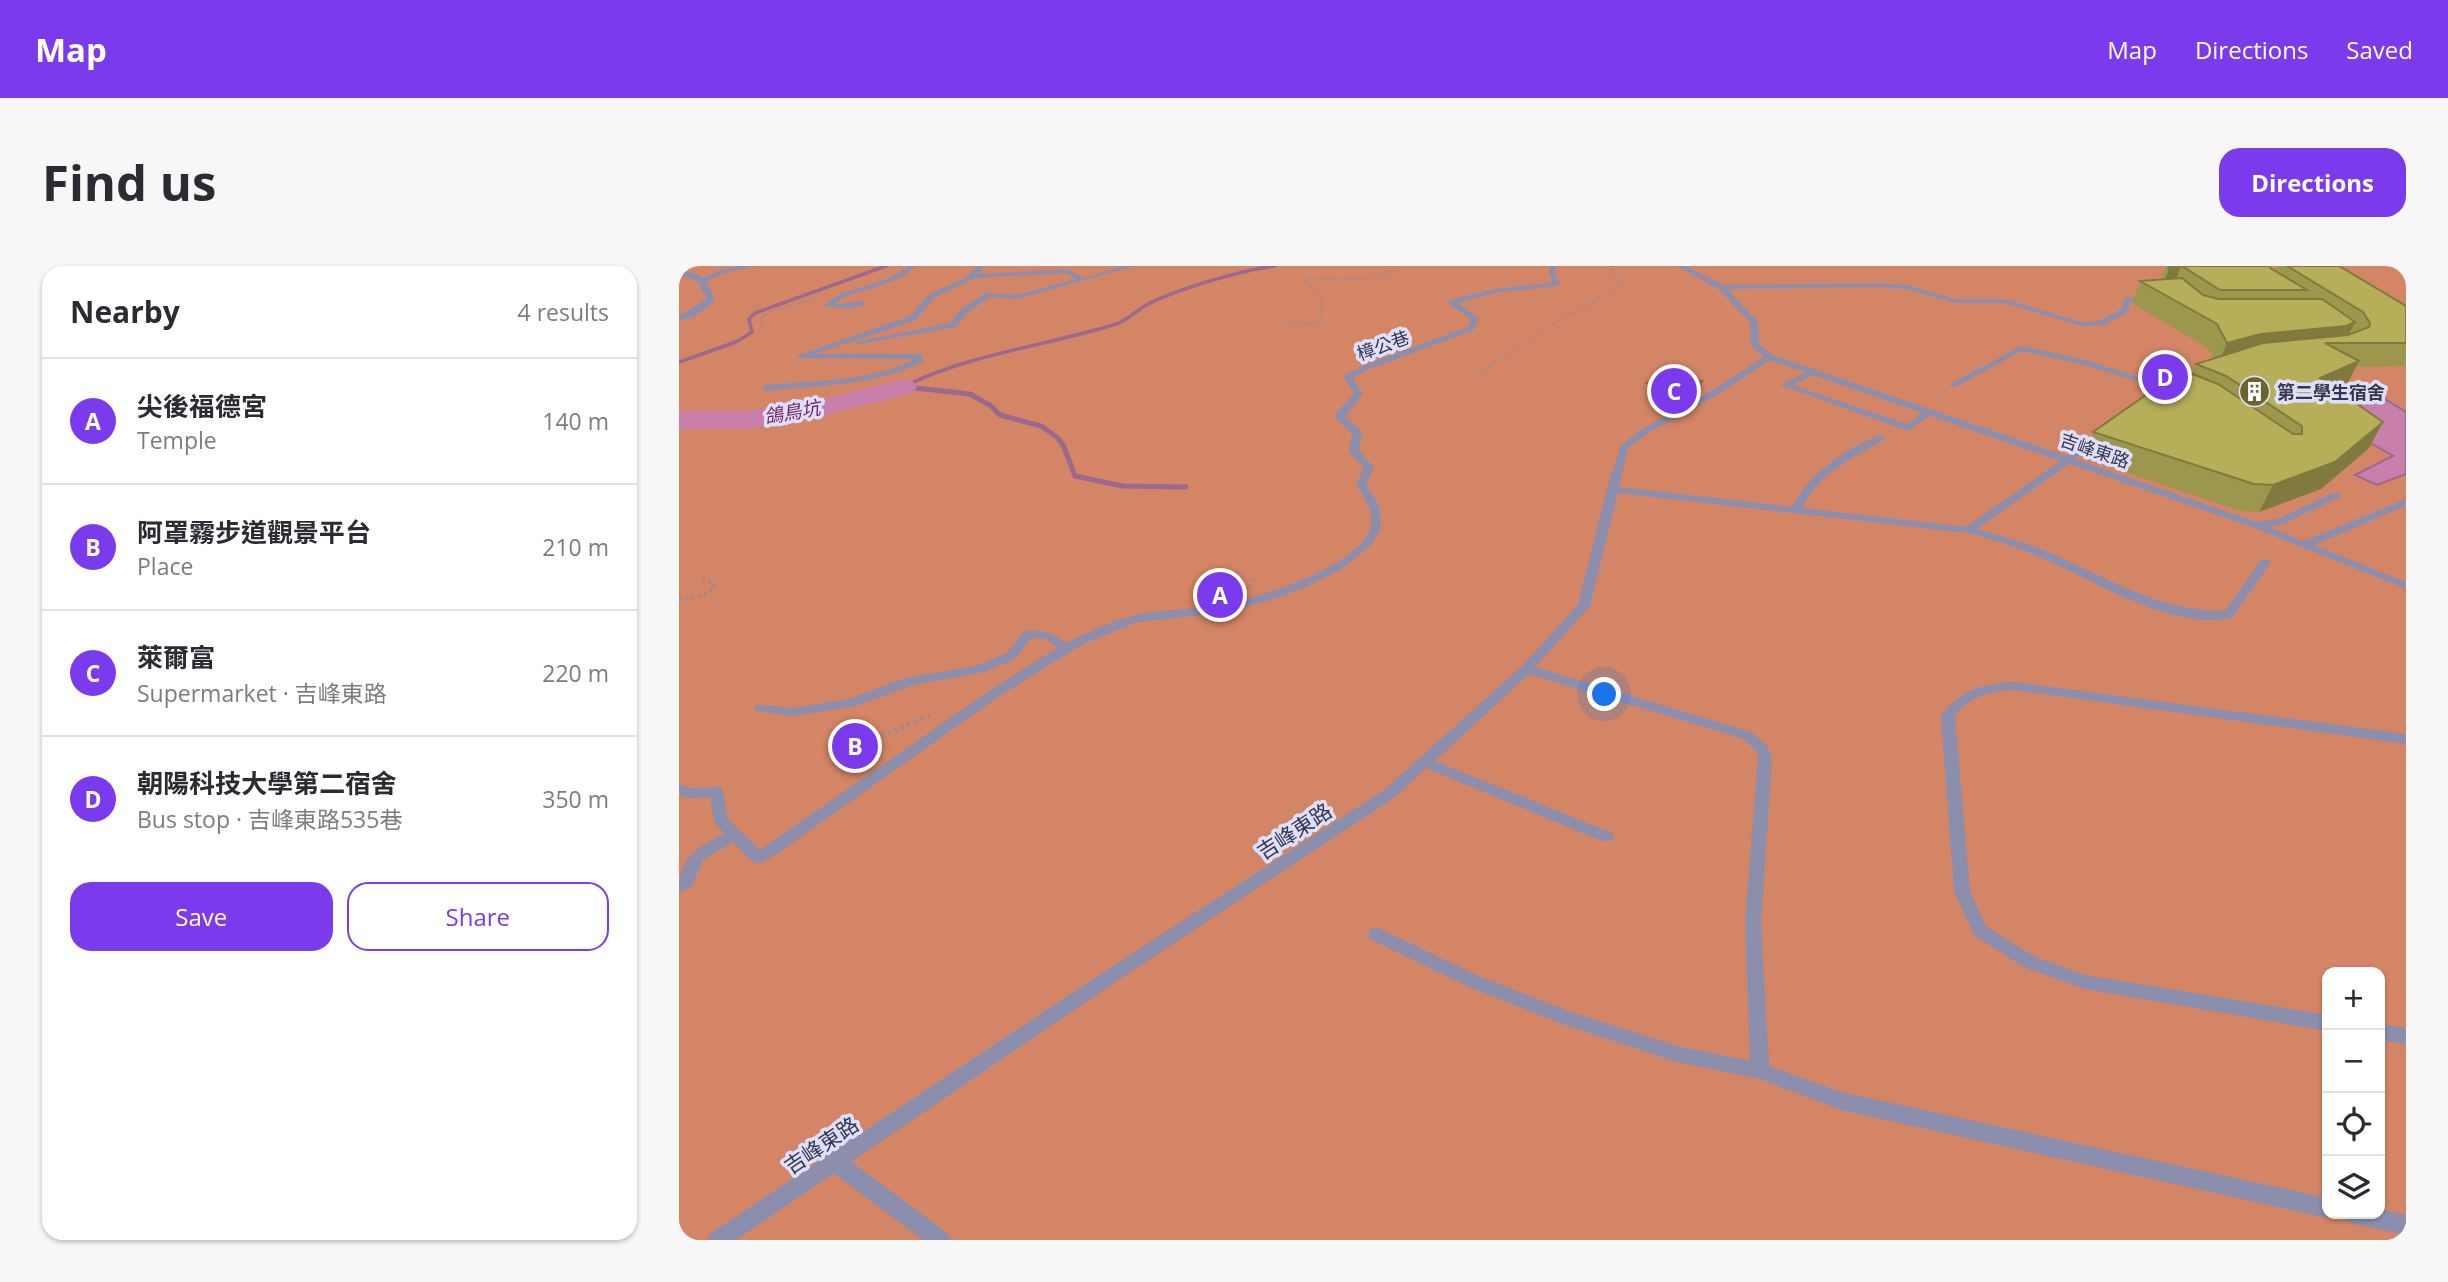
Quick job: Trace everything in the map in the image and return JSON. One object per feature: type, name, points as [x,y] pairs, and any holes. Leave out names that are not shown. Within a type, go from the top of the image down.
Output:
[{"type":"street","points":[[703,281],[731,268],[750,266]]},
{"type":"street","points":[[860,303],[847,307],[827,306],[856,290],[902,275],[912,266]]},
{"type":"street","points":[[976,276],[981,266]]},
{"type":"street","points":[[844,343],[891,339],[953,325],[964,311],[989,295],[1016,297],[1132,266]]},
{"type":"street","name":"樟公巷","points":[[1065,648],[1122,622],[1163,614],[1226,608],[1277,593],[1327,573],[1354,556],[1372,537],[1377,519],[1374,501],[1361,485],[1369,467],[1354,452],[1357,432],[1340,414],[1359,394],[1348,377],[1367,367],[1471,328],[1475,318],[1452,302],[1495,291],[1550,285],[1557,282],[1552,274],[1553,266]]},
{"type":"street","points":[[1680,266],[1721,287],[1754,323],[1755,345],[1769,357]]},
{"type":"street","points":[[766,388],[886,373],[920,360],[918,356],[900,354],[800,356],[913,318],[918,307],[934,294],[976,276],[1068,271],[1082,280]]},
{"type":"street","points":[[679,272],[690,274],[708,286],[710,304],[679,319]]},
{"type":"street","points":[[1721,287],[1882,285],[1907,288],[1955,301],[2005,301],[2081,324],[2102,323],[2118,315],[2125,310],[2127,300],[2165,296]]},
{"type":"street","points":[[1952,385],[2021,348],[2175,386],[2190,396]]},
{"type":"street","name":"吉峰東路","points":[[718,1240],[1389,794],[1527,669],[1584,606],[1624,447],[1647,430],[1714,393],[1769,357],[2256,525],[2406,586]]},
{"type":"street","points":[[1811,373],[1784,385],[1908,428],[1928,413]]},
{"type":"street","points":[[2155,398],[2175,386]]},
{"type":"street","points":[[1968,530],[2111,429]]},
{"type":"street","points":[[1795,511],[1802,492],[1813,478],[1881,438]]},
{"type":"street","points":[[1612,489],[1968,530],[2025,547],[2166,611],[2200,617],[2228,615],[2265,562]]},
{"type":"street","points":[[2256,525],[2279,522],[2337,495]]},
{"type":"street","points":[[2306,544],[2406,502]]},
{"type":"street","points":[[679,789],[689,793],[717,791],[721,821],[758,858],[781,846],[839,801],[1065,648],[1049,636],[1028,634],[1011,656],[979,669],[910,681],[851,703],[793,712],[761,708]]},
{"type":"street","points":[[1527,669],[1746,735],[1762,748],[1765,759],[1753,922],[1760,1071]]},
{"type":"street","points":[[2322,1022],[2085,982],[2029,962],[1980,930],[1962,891],[1948,716],[1959,699],[1982,688],[2013,686],[2406,739]]},
{"type":"street","points":[[1425,762],[1607,837]]},
{"type":"street","points":[[679,887],[686,882],[697,856],[734,834]]},
{"type":"street","points":[[1376,934],[1475,982],[1568,1019],[1677,1054],[1760,1071],[1841,1101],[2322,1207]]},
{"type":"street","points":[[2385,1033],[2406,1036]]},
{"type":"street","points":[[834,1161],[940,1240]]},
{"type":"street","points":[[2378,1219],[2406,1225]]},
{"type":"path","points":[[1284,321],[1297,325],[1320,323],[1323,296],[1304,280],[1375,277],[1388,274],[1398,266]]},
{"type":"path","points":[[1477,375],[1556,322],[1617,289],[1619,282],[1610,266]]},
{"type":"path","points":[[761,330],[762,317],[771,310],[817,298]]},
{"type":"path","points":[[679,600],[712,590],[714,583],[700,580]]},
{"type":"shaded area","points":[[679,266],[2406,266],[2406,1240],[679,1240]]},
{"type":"shaded area","points":[[2372,391],[2406,412],[2406,474],[2377,485],[2355,475],[2393,456],[2311,408]]},
{"type":"building","points":[[2182,266],[2270,266],[2307,290],[2220,290]]},
{"type":"building","points":[[2287,266],[2339,266],[2406,306],[2406,343],[2325,343],[2359,361],[2320,378],[2383,422],[2335,462],[2273,485],[2254,484],[2093,432],[2182,370],[2218,384],[2293,434],[2302,434],[2302,426],[2226,376],[2196,364],[2263,343],[2348,335],[2369,327],[2370,323],[2363,312]]},
{"type":"building","points":[[2182,278],[2203,295],[2219,299],[2322,299],[2355,322],[2346,326],[2261,334],[2227,343],[2217,324],[2140,281]]},
{"type":"building","points":[[1672,370],[1702,381],[1677,393],[1647,383]]},
{"type":"waterway","points":[[679,362],[736,342],[752,332],[749,319],[755,313],[886,266]]},
{"type":"waterway","points":[[907,385],[984,357],[1116,324],[1148,304],[1193,286],[1275,266]]},
{"type":"waterway","points":[[907,385],[911,383]]},
{"type":"waterway","name":"鴿鳥坑","points":[[903,387],[907,385]]},
{"type":"waterway","name":"鴿鳥坑","points":[[679,420],[746,420],[821,408],[903,387]]},
{"type":"waterway","points":[[906,387],[970,394],[991,406],[1000,415],[1041,426],[1058,438],[1075,476],[1123,486],[1186,487]]},
{"type":"place","name":"朝陽科技大學第二宿舍","points":[[2165,377]]},
{"type":"place","name":"萊爾富","points":[[1674,391]]},
{"type":"place","name":"第二學生宿舍","points":[[2254,392]]},
{"type":"place","name":"尖後福德宮","points":[[1220,595]]},
{"type":"place","name":"阿罩霧步道觀景平台","points":[[855,746]]}]
